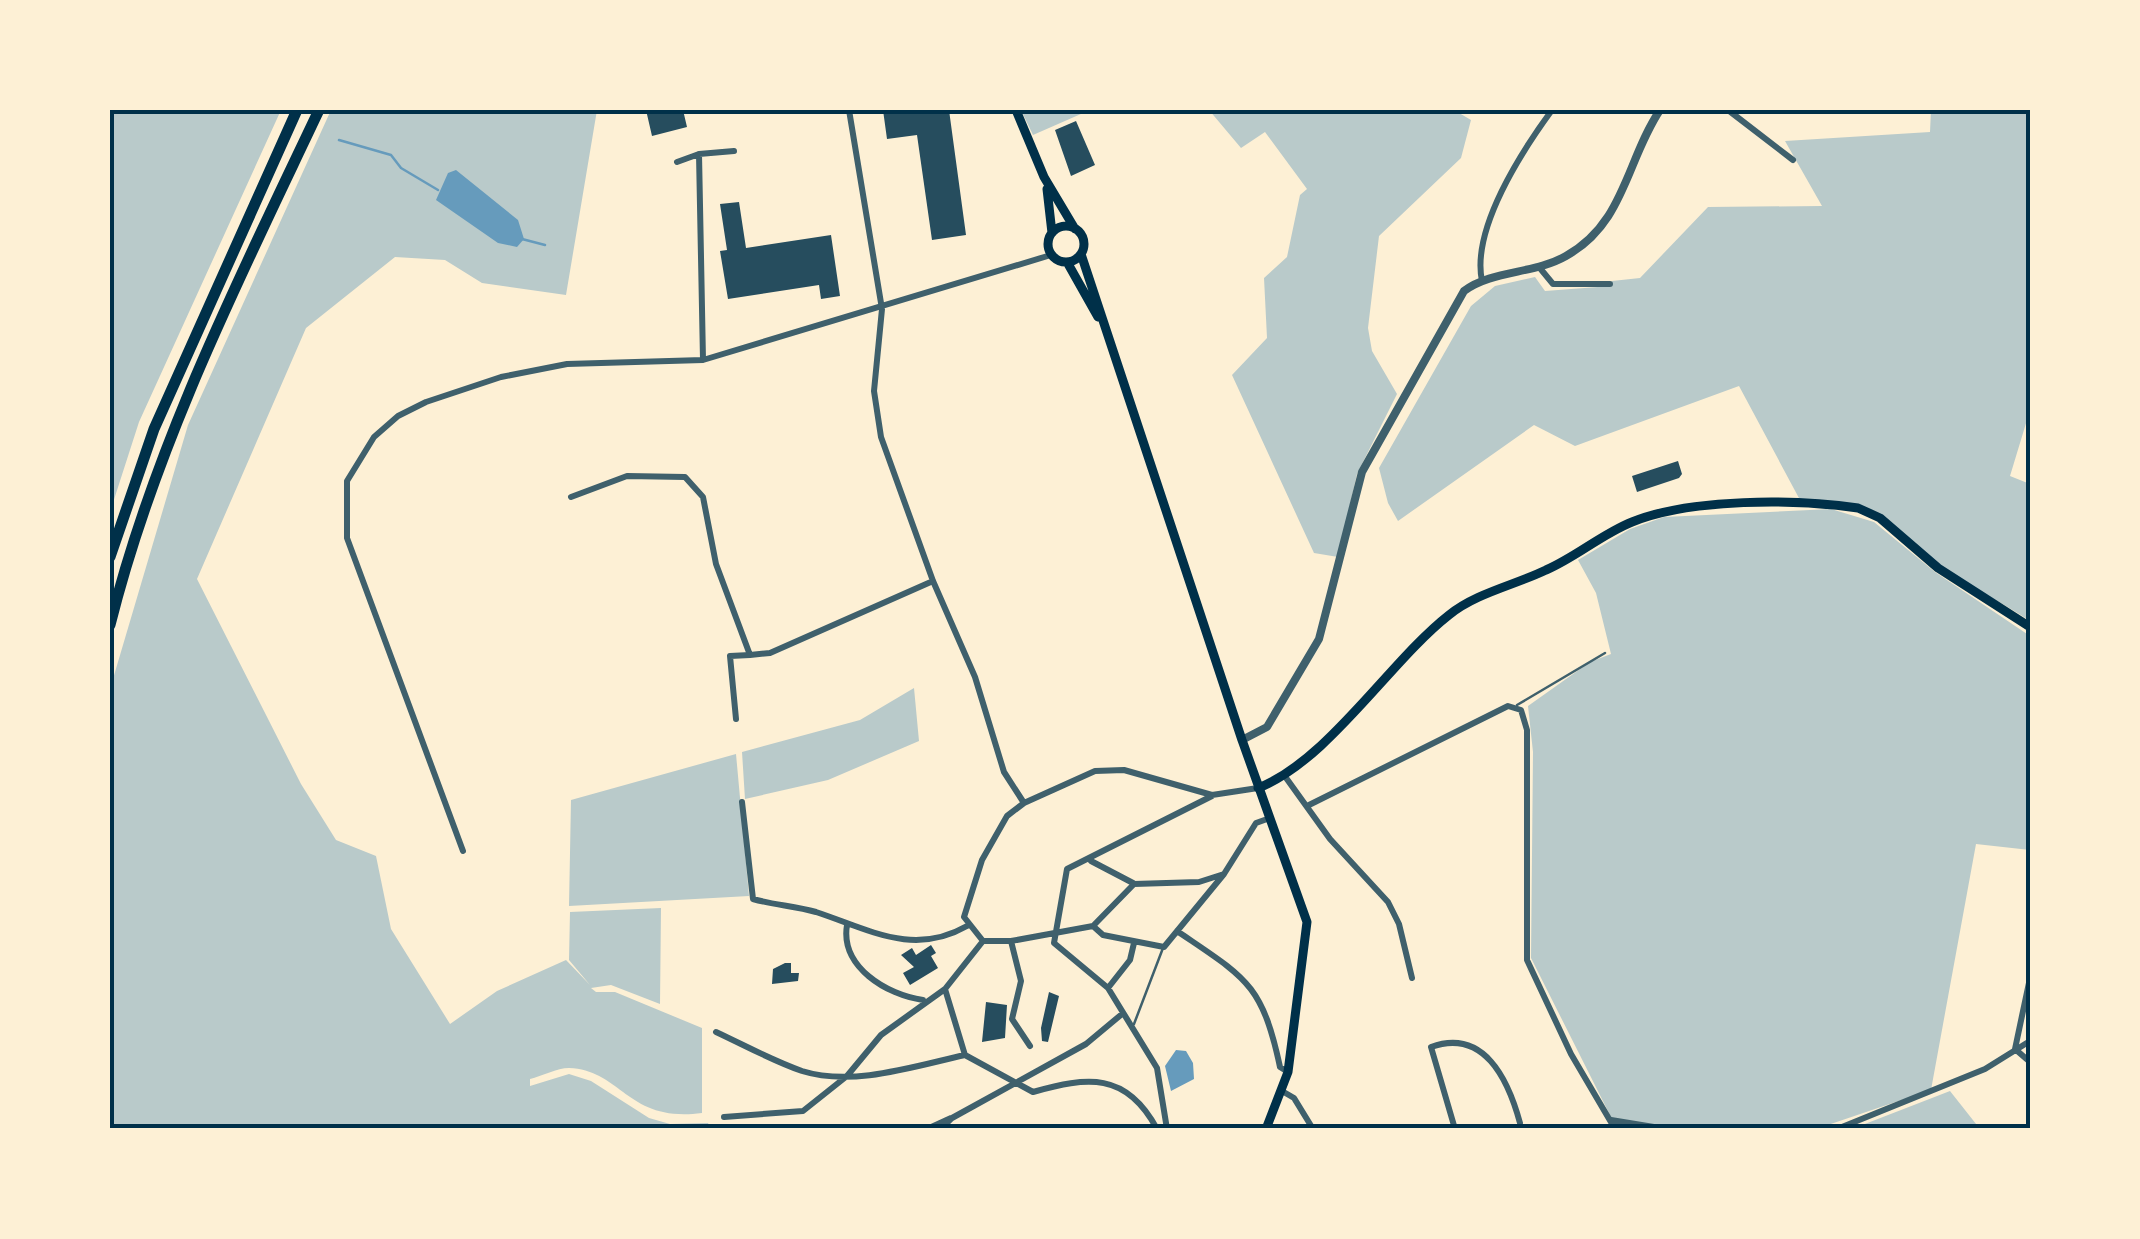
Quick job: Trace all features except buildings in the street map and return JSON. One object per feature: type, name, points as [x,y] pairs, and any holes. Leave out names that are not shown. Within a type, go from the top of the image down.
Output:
[{"type":"highway","points":[[110,557],[154,429],[297,110]]},
{"type":"highway","points":[[110,625],[179,418],[219,321],[318,110]]},
{"type":"main road","points":[[1016,110],[1044,176],[1083,241],[1081,254],[1258,788],[1307,922],[1288,1072],[1266,1129]]},
{"type":"main road","points":[[1044,176],[1052,232]]},
{"type":"main road","points":[[1074,228],[1062,226],[1052,232],[1048,240],[1051,255],[1067,262],[1112,346]]},
{"type":"main road","points":[[1067,262],[1081,254]]},
{"type":"main road","points":[[1258,788],[1284,774],[1450,614],[1473,600],[1565,562],[1629,523],[1659,513],[1690,507],[1846,506],[1880,518],[1938,568],[2030,627]]},
{"type":"street","points":[[849,110],[882,308],[874,391],[881,437],[933,581],[976,677],[1004,772],[1024,804]]},
{"type":"street","points":[[1482,281],[1492,213],[1530,141],[1552,110]]},
{"type":"street","points":[[1242,740],[1266,728],[1320,638],[1362,472],[1464,291],[1482,281],[1566,256],[1606,224],[1660,110]]},
{"type":"street","points":[[1728,110],[1794,160]]},
{"type":"street","points":[[677,162],[698,154],[734,151]]},
{"type":"street","points":[[698,154],[702,360]]},
{"type":"street","points":[[463,850],[348,538],[347,480],[374,436],[398,416],[501,377],[567,364],[702,360],[1051,255]]},
{"type":"street","points":[[1539,267],[1553,284],[1610,284]]},
{"type":"street","points":[[572,497],[627,476],[685,476],[703,497],[716,564],[750,655]]},
{"type":"street","points":[[736,719],[730,656],[770,653],[933,581]]},
{"type":"street","points":[[1309,805],[1516,706],[1526,730],[1527,960],[1571,1054],[1615,1129]]},
{"type":"street","points":[[1134,884],[1093,926],[1011,941],[983,941],[967,926],[964,917],[982,860],[1008,816],[1024,804],[1108,770],[1212,795]]},
{"type":"street","points":[[1284,774],[1330,839],[1388,902],[1400,924],[1412,978]]},
{"type":"street","points":[[1167,1129],[1158,1068],[1130,1029],[1108,988],[1058,949],[1053,933],[1067,868],[1090,861],[1149,824],[1212,795],[1258,788]]},
{"type":"street","points":[[742,802],[753,899],[804,909],[874,936],[944,939],[967,926]]},
{"type":"street","points":[[1093,926],[1103,935],[1164,947],[1224,874],[1256,824],[1270,818]]},
{"type":"street","points":[[1090,861],[1134,884],[1199,882],[1224,874]]},
{"type":"street","points":[[847,925],[844,940],[858,966],[895,996],[924,1001]]},
{"type":"street","points":[[1177,931],[1230,967],[1260,998],[1273,1028],[1280,1067],[1288,1072]]},
{"type":"street","points":[[724,1117],[803,1111],[846,1076],[881,1035],[945,988],[983,941]]},
{"type":"street","points":[[1011,941],[1022,981],[1012,1019],[1030,1046]]},
{"type":"street","points":[[1108,988],[1130,960],[1134,943]]},
{"type":"street","points":[[2015,1048],[2030,978]]},
{"type":"street","points":[[945,988],[965,1056]]},
{"type":"street","points":[[941,1129],[952,1118],[1086,1044],[1122,1014]]},
{"type":"street","points":[[716,1032],[805,1072],[846,1076],[965,1056],[1033,1092],[1084,1077],[1126,1091],[1148,1111],[1158,1129]]},
{"type":"street","points":[[1455,1129],[1431,1047],[1449,1040],[1472,1043],[1492,1061],[1512,1093],[1520,1123]]},
{"type":"street","points":[[1837,1129],[1957,1082],[2030,1040]]},
{"type":"street","points":[[2015,1048],[2030,1062]]},
{"type":"street","points":[[1282,1092],[1294,1098],[1313,1129]]},
{"type":"street","points":[[927,1129],[945,1117],[952,1118]]},
{"type":"street","points":[[1611,1120],[1666,1129]]},
{"type":"lane","points":[[1516,706],[1605,653]]},
{"type":"lane","points":[[1130,1029],[1139,1016],[1164,947]]},
{"type":"shaded area","points":[[110,110],[281,110],[139,422],[110,512]]},
{"type":"shaded area","points":[[331,110],[597,110],[566,295],[482,283],[445,260],[395,257],[306,328],[197,579],[301,784],[336,840],[376,856],[391,929],[450,1024],[497,991],[566,960],[590,985],[569,960],[570,912],[661,908],[660,1004],[611,985],[591,988],[596,992],[615,992],[702,1028],[702,1113],[657,1110],[641,1104],[602,1077],[569,1068],[530,1079],[530,1086],[569,1074],[591,1081],[649,1118],[670,1124],[708,1123],[711,1129],[110,1129],[110,689],[188,425]]},
{"type":"shaded area","points":[[1021,110],[1090,110],[1033,135]]},
{"type":"shaded area","points":[[1209,110],[1454,110],[1471,120],[1461,158],[1379,236],[1368,328],[1372,351],[1397,394],[1357,474],[1338,557],[1314,553],[1232,375],[1267,338],[1264,278],[1287,257],[1300,195],[1307,189],[1265,132],[1241,148]]},
{"type":"shaded area","points":[[1931,110],[2030,110],[2030,410],[2010,476],[2030,484],[2030,621],[1943,568],[1868,511],[1830,501],[1800,500],[1739,386],[1575,446],[1534,425],[1398,521],[1388,503],[1379,468],[1471,306],[1495,286],[1535,277],[1545,291],[1611,286],[1612,281],[1640,278],[1708,207],[1822,206],[1785,141],[1930,132]]},
{"type":"shaded area","points":[[1831,509],[1874,522],[1935,572],[2030,636],[2030,850],[1976,844],[1931,1090],[1816,1129],[1679,1129],[1612,1119],[1531,958],[1533,752],[1528,706],[1590,662],[1611,654],[1596,593],[1578,560],[1630,529],[1664,517]]},
{"type":"shaded area","points":[[914,688],[919,741],[828,780],[745,799],[742,752],[860,720]]},
{"type":"shaded area","points":[[736,754],[749,896],[569,906],[571,800]]},
{"type":"shaded area","points":[[1950,1091],[1980,1129],[1852,1129]]},
{"type":"water","points":[[456,170],[518,220],[524,239],[517,247],[498,243],[436,200],[448,173]]},
{"type":"water","points":[[1176,1050],[1186,1051],[1193,1063],[1194,1079],[1171,1091],[1165,1066]]},
{"type":"waterway","points":[[339,140],[391,155],[401,168],[438,190]]},
{"type":"waterway","points":[[522,239],[545,245]]}]
